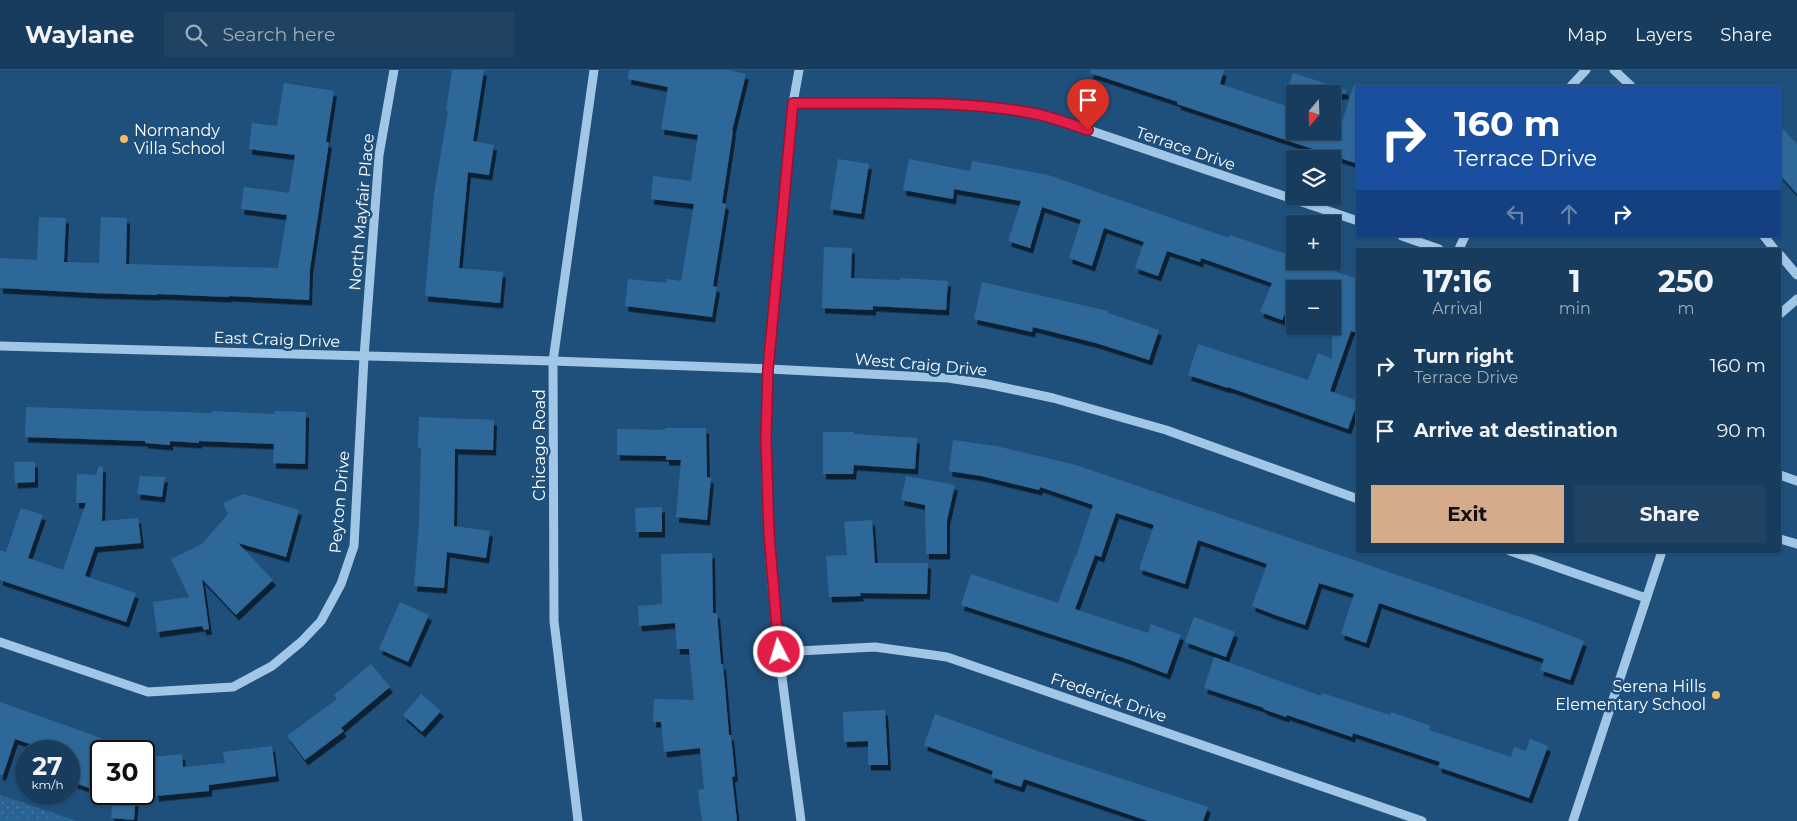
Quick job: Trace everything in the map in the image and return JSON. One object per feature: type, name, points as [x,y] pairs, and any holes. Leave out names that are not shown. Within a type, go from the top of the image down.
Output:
[{"type":"street","name":"North Mayfair Place","points":[[364,357],[380,155],[394,70]]},
{"type":"street","name":"Chicago Road","points":[[578,821],[554,622],[553,361],[594,70]]},
{"type":"street","points":[[799,70],[793,103],[768,369],[766,457],[768,524],[779,652],[801,821]]},
{"type":"street","points":[[1572,85],[1586,70]]},
{"type":"street","points":[[1614,70],[1630,85]]},
{"type":"street","name":"Terrace Drive","points":[[793,103],[963,105],[1038,114],[1356,220]]},
{"type":"street","points":[[1405,237],[1436,248]]},
{"type":"street","points":[[1765,237],[1773,248]]},
{"type":"street","points":[[1781,256],[1797,275]]},
{"type":"street","points":[[1781,313],[1797,298]]},
{"type":"street","name":"East Craig Drive","points":[[0,346],[553,361]]},
{"type":"street","name":"Peyton Drive","points":[[0,642],[148,692],[233,686],[272,666],[301,642],[321,621],[341,584],[350,562],[354,546],[364,357]]},
{"type":"street","name":"West Craig Drive","points":[[553,361],[948,378],[1020,390],[1166,430],[1356,498]]},
{"type":"street","points":[[1781,475],[1797,481]]},
{"type":"street","points":[[1781,539],[1797,544]]},
{"type":"street","points":[[1516,553],[1646,598]]},
{"type":"street","points":[[1573,821],[1661,553]]},
{"type":"street","name":"Frederick Drive","points":[[779,652],[875,647],[948,657],[1422,821]]},
{"type":"shaded area","points":[[0,795],[15,800],[15,805],[30,805],[77,821],[0,821]]},
{"type":"building","points":[[452,70],[484,70],[473,141],[494,145],[489,175],[468,172],[459,268],[503,272],[500,303],[425,296],[434,194],[448,111],[446,110]]},
{"type":"building","points":[[629,70],[728,70],[746,74],[732,131],[722,203],[726,204],[713,286],[717,287],[712,317],[625,306],[628,279],[666,283],[666,279],[681,281],[694,204],[651,199],[653,176],[691,181],[698,135],[661,129],[668,87],[628,79]]},
{"type":"building","points":[[1091,70],[1224,70],[1220,84],[1286,106],[1286,140],[1341,140],[1341,125],[1354,85],[1356,86],[1356,163],[1341,158],[1341,150],[1316,150],[1177,104],[1178,102],[1090,73]]},
{"type":"building","points":[[1293,73],[1330,85],[1289,85]]},
{"type":"building","points":[[284,83],[334,91],[326,142],[329,142],[310,269],[309,300],[0,288],[0,258],[37,260],[39,217],[66,218],[64,262],[99,263],[101,217],[127,218],[126,264],[278,268],[287,215],[241,209],[244,187],[289,193],[295,155],[249,149],[252,123],[277,126]]},
{"type":"building","points":[[1341,88],[1346,90],[1345,94],[1341,94]]},
{"type":"building","points":[[1781,127],[1797,144],[1797,194],[1781,176]]},
{"type":"building","points":[[838,159],[869,164],[861,214],[830,209]]},
{"type":"building","points":[[909,159],[970,171],[972,161],[1048,175],[1229,238],[1230,235],[1286,254],[1286,270],[1330,270],[1356,278],[1356,332],[1351,331],[1330,391],[1356,400],[1356,407],[1348,429],[1188,375],[1198,344],[1308,380],[1318,353],[1332,359],[1332,335],[1341,335],[1341,280],[1286,280],[1286,312],[1282,320],[1260,312],[1272,283],[1201,258],[1200,262],[1167,251],[1158,276],[1135,268],[1144,242],[1104,228],[1092,266],[1069,258],[1081,220],[1042,207],[1030,248],[1008,241],[1021,201],[954,189],[953,199],[903,190]]},
{"type":"building","points":[[824,247],[852,248],[851,278],[900,280],[900,278],[948,281],[946,310],[873,306],[873,310],[822,308]]},
{"type":"building","points":[[982,282],[1108,311],[1108,313],[1159,330],[1149,360],[1096,343],[1033,327],[1032,332],[974,319]]},
{"type":"building","points":[[26,407],[212,413],[212,411],[274,414],[275,411],[306,412],[305,464],[273,463],[274,444],[170,441],[170,445],[145,443],[145,441],[25,437]]},
{"type":"building","points":[[419,417],[494,420],[493,450],[455,449],[454,526],[490,531],[486,558],[447,552],[444,588],[414,586],[419,525],[421,448],[418,448]]},
{"type":"building","points":[[665,428],[706,428],[707,477],[711,478],[707,520],[676,517],[681,460],[666,460],[666,456],[617,455],[617,429],[665,430]]},
{"type":"building","points":[[823,432],[854,432],[854,434],[917,438],[915,469],[854,465],[853,474],[823,474]]},
{"type":"building","points":[[953,440],[996,446],[1076,465],[1532,621],[1584,641],[1570,680],[1540,670],[1544,659],[1379,603],[1366,643],[1341,634],[1354,594],[1319,583],[1305,625],[1275,615],[1252,606],[1267,564],[1198,540],[1185,584],[1139,569],[1154,525],[1116,513],[1101,557],[1095,555],[1075,609],[1148,633],[1151,624],[1181,635],[1167,674],[1127,659],[961,605],[971,574],[1058,603],[1093,505],[1040,487],[1039,490],[981,476],[949,471]]},
{"type":"building","points":[[14,462],[35,462],[35,482],[15,483]]},
{"type":"building","points":[[99,466],[103,467],[102,521],[138,518],[141,543],[95,547],[85,576],[136,593],[126,622],[0,580],[0,550],[6,552],[21,508],[43,515],[28,558],[63,570],[86,503],[76,503],[77,474],[96,475]]},
{"type":"building","points":[[140,476],[165,477],[162,497],[137,494]]},
{"type":"building","points":[[906,476],[955,485],[947,520],[947,554],[926,554],[925,505],[901,500]]},
{"type":"building","points":[[244,494],[299,510],[286,557],[238,543],[273,580],[236,615],[202,579],[209,629],[204,630],[202,626],[157,632],[153,602],[189,597],[171,559],[202,544],[228,514],[223,503]]},
{"type":"building","points":[[662,507],[662,532],[636,532],[635,508]]},
{"type":"building","points":[[872,520],[875,563],[928,563],[927,594],[860,593],[861,596],[829,597],[826,556],[847,555],[844,522]]},
{"type":"building","points":[[712,553],[713,613],[717,613],[721,664],[723,664],[729,735],[731,735],[735,776],[732,777],[737,821],[702,821],[698,790],[704,789],[700,748],[664,752],[661,722],[653,722],[654,699],[694,700],[689,649],[677,649],[675,623],[639,626],[638,606],[662,604],[661,554]]},
{"type":"building","points":[[400,602],[429,615],[408,662],[379,649]]},
{"type":"building","points":[[1194,617],[1235,632],[1226,657],[1185,642]]},
{"type":"building","points":[[1214,657],[1321,696],[1322,693],[1390,715],[1391,712],[1431,726],[1429,730],[1511,757],[1514,747],[1526,751],[1530,739],[1548,746],[1529,798],[1438,767],[1440,762],[1353,733],[1352,737],[1287,715],[1286,717],[1204,688]]},
{"type":"building","points":[[371,664],[390,687],[341,728],[344,731],[305,760],[287,736],[337,699],[334,695]]},
{"type":"building","points":[[421,694],[441,711],[422,732],[403,715]]},
{"type":"building","points":[[0,702],[101,738],[101,740],[90,740],[90,788],[80,785],[80,740],[15,739],[3,775],[0,775]]},
{"type":"building","points":[[885,710],[888,765],[868,765],[868,741],[844,742],[843,712]]},
{"type":"building","points":[[935,714],[1043,753],[1208,807],[1203,821],[1148,821],[1024,779],[1021,787],[991,777],[993,771],[924,745]]},
{"type":"building","points":[[272,746],[276,776],[209,785],[209,791],[156,796],[155,757],[182,754],[183,767],[225,763],[223,752]]},
{"type":"building","points":[[112,805],[135,805],[134,820],[111,818]]},
{"type":"place","name":"Normandy Villa School","points":[[124,139]]},
{"type":"place","name":"Serena Hills Elementary School","points":[[1716,695]]},
{"type":"route","points":[[779,652],[769,534],[766,438],[768,369],[793,103],[963,105],[996,108],[1038,114],[1088,130]]}]
